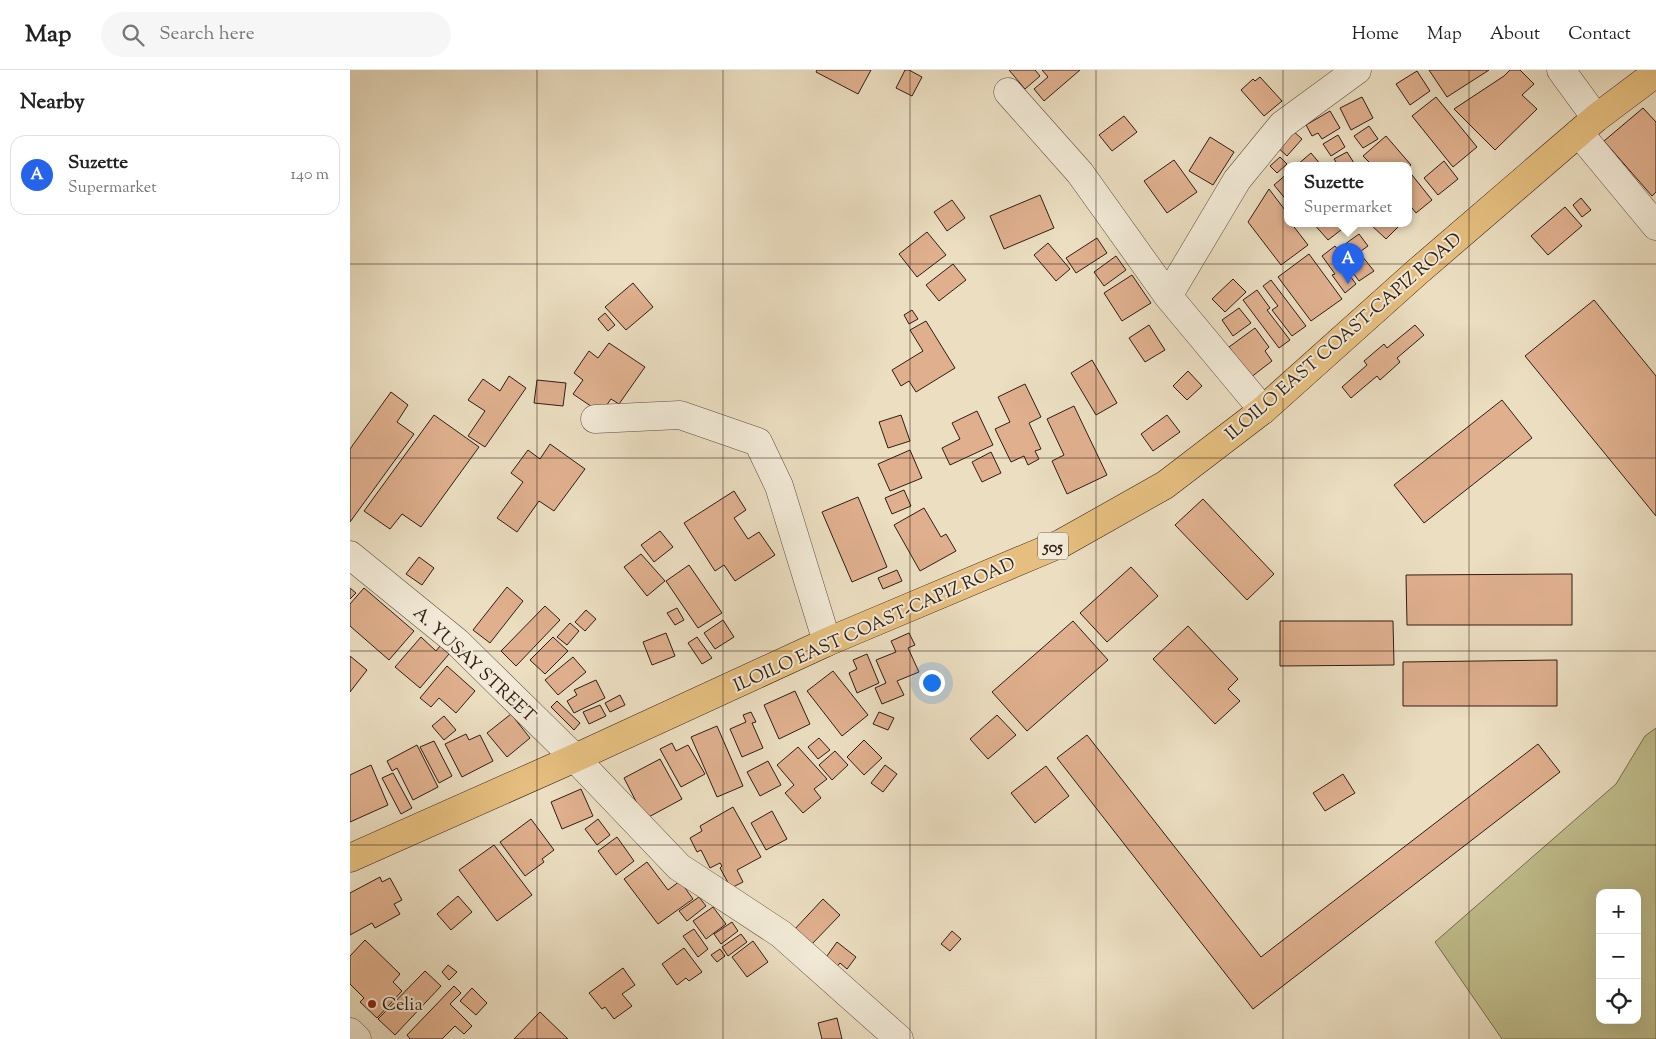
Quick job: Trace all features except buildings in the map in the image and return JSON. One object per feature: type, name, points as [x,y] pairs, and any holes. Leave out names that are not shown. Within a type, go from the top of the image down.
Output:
[{"type":"main road","name":"ILOILO EAST COAST-CAPIZ ROAD","points":[[350,858],[575,758],[827,642],[1062,543],[1165,485],[1263,410],[1416,273],[1587,125],[1656,73]]},
{"type":"street","points":[[1168,296],[1237,180],[1282,125],[1357,70]]},
{"type":"street","points":[[1561,70],[1587,125],[1656,226]]},
{"type":"street","points":[[1008,92],[1080,173],[1168,296],[1263,410]]},
{"type":"street","points":[[595,419],[680,416],[758,442],[779,486],[827,642]]},
{"type":"street","name":"A. YUSAY STREET","points":[[350,555],[457,642],[575,758],[679,867],[781,934],[899,1039]]},
{"type":"street","points":[[350,1032],[356,1039]]},
{"type":"shaded area","points":[[1656,728],[1656,1039],[1502,1039],[1435,942],[1616,784],[1645,736]]},
{"type":"place","name":"Suzette","points":[[1348,284]]},
{"type":"place","name":"Celia","points":[[372,1004]]}]
